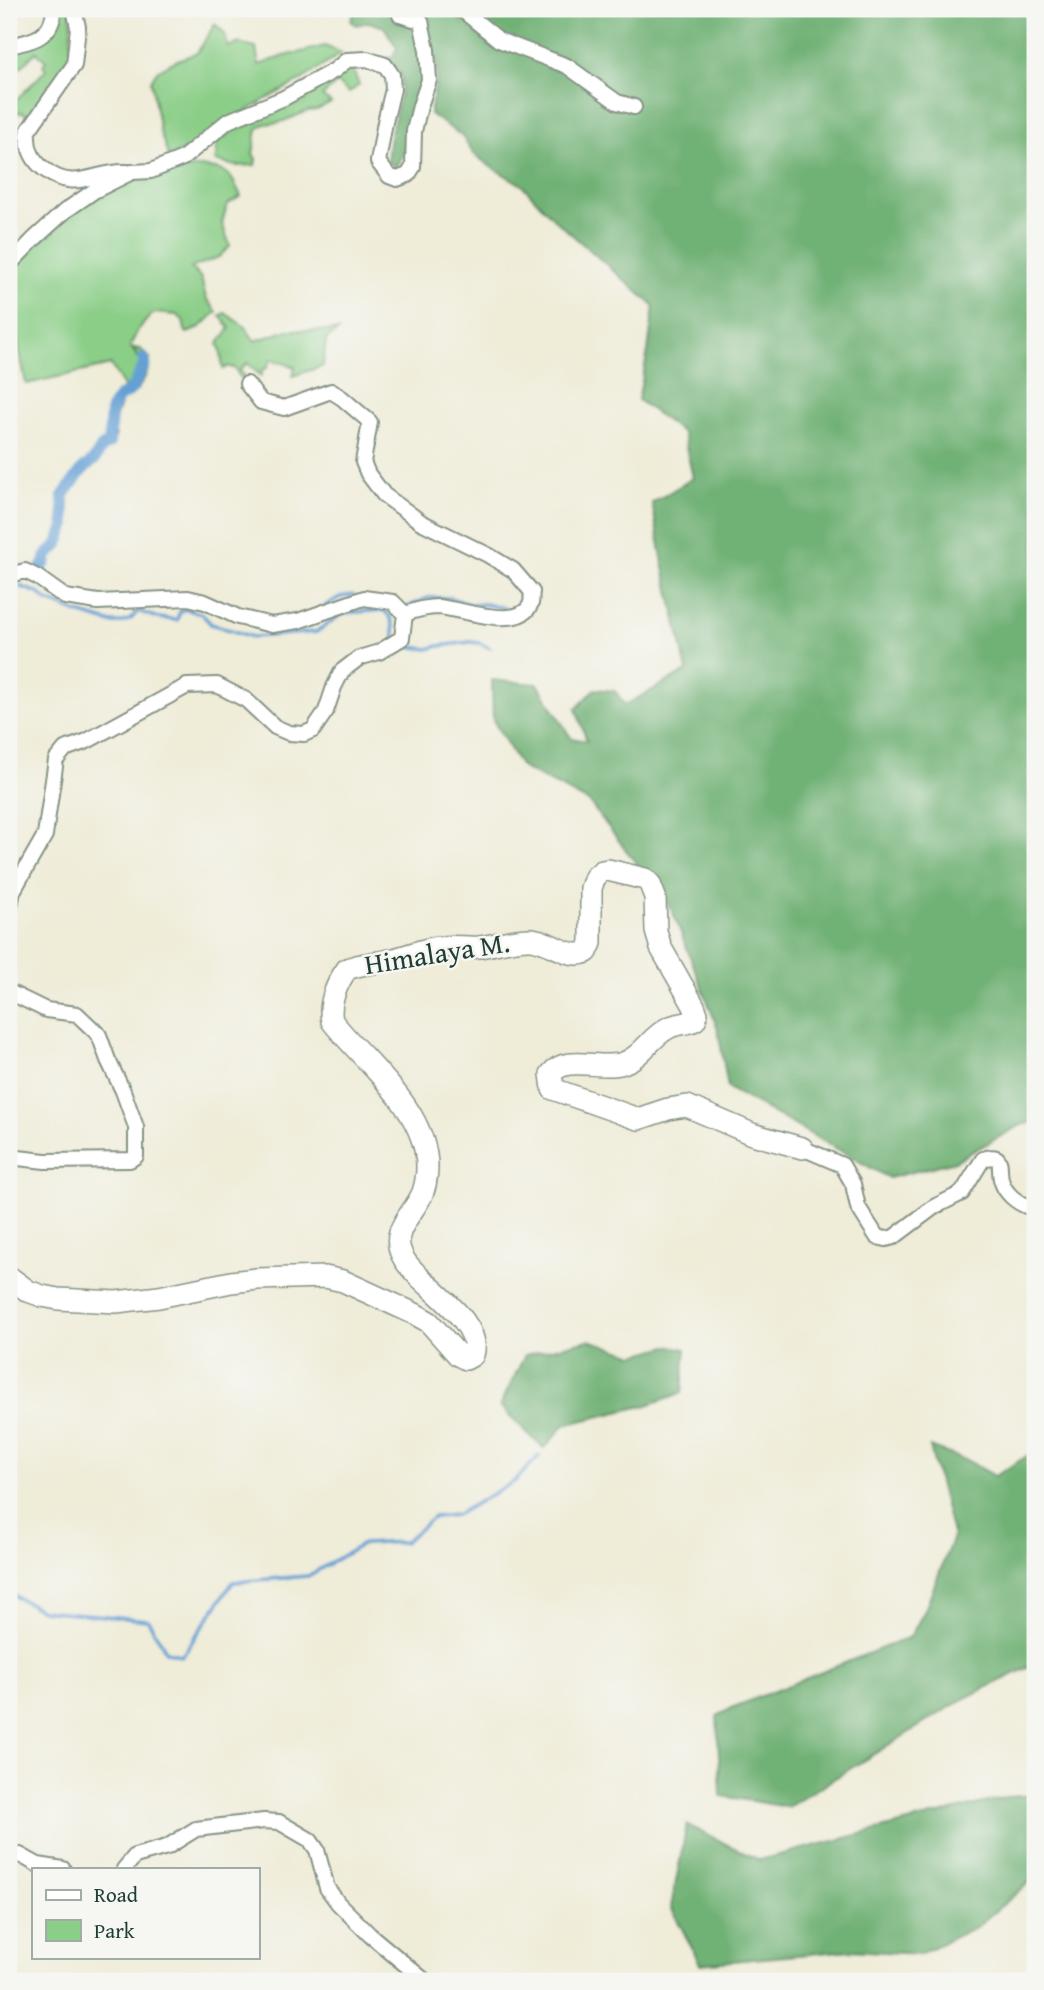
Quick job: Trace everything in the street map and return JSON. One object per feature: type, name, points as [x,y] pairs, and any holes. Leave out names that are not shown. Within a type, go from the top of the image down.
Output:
[{"type":"street","points":[[9,46],[36,39],[47,31],[54,19],[54,9]]},
{"type":"street","points":[[74,9],[78,27],[74,65],[28,131],[27,144],[36,163],[53,176],[69,182],[116,171],[151,171],[169,165],[183,158],[228,121],[284,98],[335,70],[347,60],[367,59],[384,65],[392,75],[393,89],[378,162],[389,176],[397,178],[408,175],[413,167],[414,131],[419,106],[429,80],[421,21],[400,15],[405,9]]},
{"type":"street","points":[[461,9],[499,40],[567,66],[617,102],[634,107]]},
{"type":"street","points":[[9,265],[65,211],[94,191],[132,172]]},
{"type":"street","points":[[247,384],[261,402],[284,408],[331,391],[342,398],[370,422],[363,462],[383,495],[421,522],[513,570],[531,592],[530,604],[521,614],[499,619],[437,607],[405,614]]},
{"type":"street","points":[[9,575],[25,571],[65,597],[98,602],[188,598],[205,602],[238,617],[272,625],[298,621],[364,598],[393,602],[405,614]]},
{"type":"street","points":[[9,911],[13,891],[45,835],[56,760],[65,749],[87,741],[187,686],[217,685],[246,700],[275,727],[289,733],[304,734],[313,730],[326,712],[342,671],[359,658],[379,652],[402,638],[405,614]]},
{"type":"street","name":"Himalaya M.","points":[[9,1277],[28,1291],[42,1296],[116,1302],[257,1279],[325,1277],[343,1281],[415,1314],[429,1322],[458,1355],[466,1359],[473,1355],[473,1338],[464,1322],[402,1257],[399,1234],[424,1191],[427,1175],[427,1157],[418,1129],[405,1105],[332,1021],[331,1002],[347,969],[438,947],[469,948],[530,939],[543,941],[579,956],[587,952],[590,943],[592,884],[598,873],[608,870],[640,877],[650,884],[655,897],[656,931],[661,948],[697,1014],[695,1020],[689,1024],[668,1028],[631,1060],[607,1066],[564,1064],[556,1067],[551,1074],[554,1088],[638,1119],[687,1105],[752,1134],[802,1148]]},
{"type":"street","points":[[9,992],[46,1010],[77,1014],[99,1035],[136,1127],[136,1156],[130,1160],[45,1161],[9,1157]]},
{"type":"street","points":[[802,1148],[842,1165],[853,1184],[858,1207],[877,1237],[894,1237],[934,1207],[962,1193],[984,1159],[990,1157],[998,1160],[1000,1177],[1016,1203],[1029,1207],[1035,1205]]},
{"type":"street","points":[[125,1868],[135,1856],[167,1847],[196,1829],[264,1821],[279,1822],[310,1840],[320,1857],[327,1888],[338,1903],[370,1936],[425,1981]]},
{"type":"street","points":[[9,1857],[20,1855],[38,1865],[57,1868]]},
{"type":"green space","points":[[58,9],[71,9],[71,66],[32,118],[18,112],[10,123],[9,130],[8,117],[12,107],[46,69],[43,65],[46,61],[36,52],[21,67],[9,73],[9,65],[14,62],[9,61],[9,49],[33,43]]},
{"type":"green space","points":[[355,9],[413,9],[419,22],[426,79],[407,150],[395,167],[388,162],[388,152],[401,81],[397,68],[384,58],[392,57],[397,48],[384,27],[369,22],[356,25],[351,21]]},
{"type":"green space","points":[[421,9],[448,9],[461,20],[457,9],[1035,9],[1035,1122],[1021,1125],[955,1161],[889,1178],[728,1088],[718,1029],[672,910],[589,802],[521,767],[493,720],[492,680],[538,684],[571,738],[587,741],[576,709],[595,689],[615,691],[625,705],[687,671],[652,503],[693,478],[683,433],[638,400],[654,306],[554,219],[522,185],[491,167],[473,153],[462,136],[430,114],[437,74],[433,44]]},
{"type":"green space","points":[[215,24],[225,34],[228,47],[240,43],[256,48],[259,65],[325,46],[342,53],[300,81],[169,158],[160,132],[151,81],[157,71],[197,53]]},
{"type":"green space","points":[[352,67],[359,85],[349,93],[337,83],[322,96],[331,103],[257,129],[253,154],[255,165],[236,166],[215,161],[215,144],[236,128],[255,122],[326,79]]},
{"type":"green space","points":[[198,167],[226,173],[241,196],[227,205],[222,223],[230,246],[219,257],[191,268],[201,278],[206,298],[217,312],[201,326],[187,333],[183,320],[177,315],[155,313],[150,316],[138,330],[130,346],[140,361],[134,348],[140,349],[150,358],[144,380],[133,394],[121,401],[112,429],[116,435],[113,441],[107,440],[109,411],[124,387],[111,365],[26,384],[9,297],[9,274],[66,219],[98,195],[134,179]]},
{"type":"green space","points":[[225,313],[244,326],[255,341],[288,330],[338,331],[326,340],[323,366],[293,376],[295,367],[271,359],[267,368],[262,370],[261,376],[247,363],[240,370],[249,384],[243,382],[234,367],[223,369],[218,344],[230,328],[220,316]]},
{"type":"green space","points":[[589,1340],[635,1355],[668,1346],[686,1349],[682,1393],[647,1405],[564,1425],[544,1449],[500,1406],[525,1355]]},
{"type":"green space","points":[[930,1447],[968,1461],[995,1476],[1035,1451],[1035,1664],[965,1698],[788,1807],[721,1796],[717,1716],[910,1637],[925,1610],[953,1537]]},
{"type":"green space","points":[[1035,1795],[1035,1878],[976,1927],[919,1954],[851,1950],[700,1964],[671,1907],[687,1825],[759,1860],[1007,1797]]},
{"type":"waterway","points":[[40,569],[47,555],[57,546],[65,527],[63,496],[82,470],[94,460],[102,447],[109,443],[113,406],[120,396],[132,388],[145,364],[144,359]]},
{"type":"waterway","points":[[40,569],[45,569],[51,580]]},
{"type":"waterway","points":[[9,590],[16,585],[39,593],[46,600],[78,613],[112,623],[131,619],[138,611],[158,618],[177,620],[180,611],[186,609],[202,614],[211,624],[253,637],[316,632],[343,613],[382,610],[390,617],[395,637]]},
{"type":"waterway","points":[[325,606],[340,597],[353,595]]},
{"type":"waterway","points":[[408,607],[428,598],[451,598],[472,605],[484,604],[504,608]]},
{"type":"waterway","points":[[406,646],[428,649],[470,642],[490,648]]},
{"type":"waterway","points":[[9,1593],[41,1610],[148,1620],[166,1651],[182,1656],[233,1582],[308,1576],[363,1544],[404,1542],[434,1517],[456,1515],[515,1481],[539,1456]]}]
